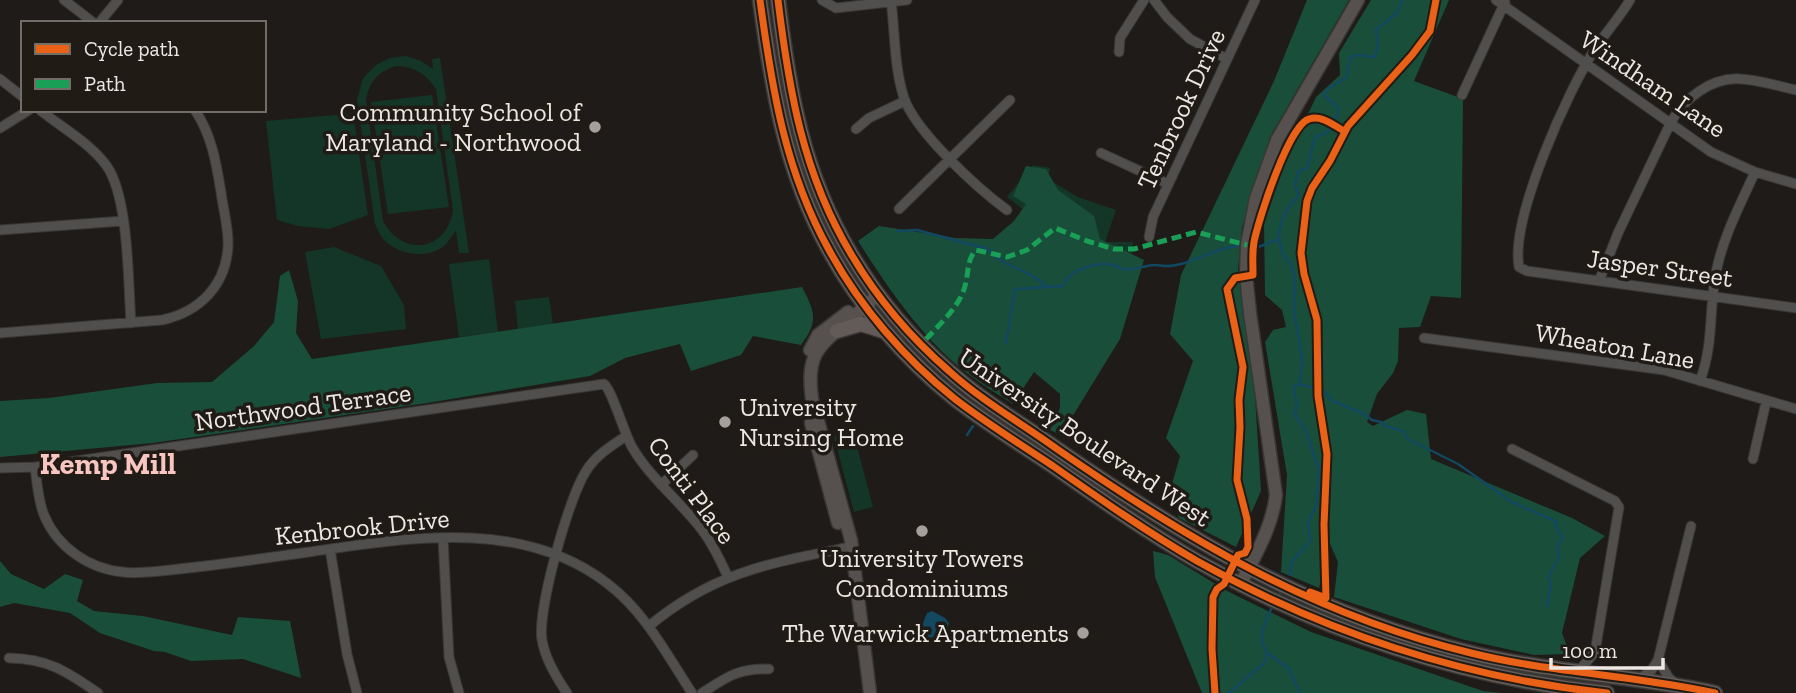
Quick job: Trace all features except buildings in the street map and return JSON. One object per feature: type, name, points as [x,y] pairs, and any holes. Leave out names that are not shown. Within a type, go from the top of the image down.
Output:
[{"type":"main road","name":"University Boulevard West","points":[[760,0],[775,103],[785,144],[814,222],[864,306],[909,357],[955,399],[1161,539],[1241,584],[1323,623],[1408,652],[1513,679],[1607,693]]},
{"type":"main road","name":"University Boulevard West","points":[[778,0],[787,77],[804,148],[842,237],[878,295],[915,338],[950,373],[995,407],[1145,509],[1248,569],[1328,607],[1428,641],[1512,662],[1578,673],[1640,678],[1715,693]]},
{"type":"main road","points":[[785,144],[790,135],[784,107],[787,77]]},
{"type":"main road","points":[[793,168],[800,169],[804,174],[830,231],[842,237]]},
{"type":"main road","points":[[837,331],[860,324],[887,332]]},
{"type":"street","points":[[64,0],[93,21]]},
{"type":"street","points":[[98,21],[118,0]]},
{"type":"street","points":[[822,0],[836,8],[907,0]]},
{"type":"street","points":[[1119,51],[1120,38],[1144,0]]},
{"type":"street","points":[[1154,0],[1167,17],[1190,38],[1227,58]]},
{"type":"street","name":"Tenbrook Drive","points":[[1149,237],[1153,217],[1255,0]]},
{"type":"street","points":[[1241,584],[1270,524],[1276,495],[1247,282],[1247,245],[1255,198],[1277,140],[1358,0]]},
{"type":"street","points":[[1587,65],[1630,0]]},
{"type":"street","points":[[891,1],[905,101],[921,126],[1007,210]]},
{"type":"street","points":[[1462,95],[1502,2]]},
{"type":"street","name":"Windham Lane","points":[[1502,2],[1711,152],[1755,172],[1796,184]]},
{"type":"street","name":"Jasper Street","points":[[1587,65],[1562,111],[1541,160],[1521,228],[1517,258],[1519,267],[1527,271],[1796,308]]},
{"type":"street","points":[[0,79],[21,95]]},
{"type":"street","points":[[1599,281],[1618,233],[1676,111],[1692,95],[1723,81],[1739,79],[1796,90]]},
{"type":"street","points":[[900,209],[1010,100]]},
{"type":"street","points":[[856,129],[869,118],[905,101]]},
{"type":"street","points":[[0,128],[26,112]]},
{"type":"street","points":[[43,112],[106,164],[118,188],[131,323]]},
{"type":"street","points":[[0,333],[162,320],[195,309],[204,302],[225,267],[228,244],[215,156],[210,138],[196,112]]},
{"type":"street","points":[[1101,153],[1168,184]]},
{"type":"street","points":[[1700,381],[1711,343],[1716,271],[1724,242],[1755,172]]},
{"type":"street","points":[[0,230],[123,221]]},
{"type":"street","points":[[870,693],[848,528],[812,399],[809,376],[814,356],[826,340],[878,295]]},
{"type":"street","points":[[850,547],[843,541],[821,465],[804,396],[804,372],[818,335],[854,309],[864,306]]},
{"type":"street","name":"Wheaton Lane","points":[[1424,338],[1664,370],[1796,409]]},
{"type":"street","name":"Northwood Terrace","points":[[0,468],[35,467],[599,384],[610,388]]},
{"type":"street","name":"Conti Place","points":[[610,388],[626,436],[640,461],[702,529],[716,551],[727,577]]},
{"type":"street","points":[[1753,459],[1766,401]]},
{"type":"street","points":[[567,693],[545,654],[541,638],[543,603],[576,491],[585,473],[604,451],[626,436]]},
{"type":"street","points":[[1512,449],[1615,501],[1619,508],[1595,652],[1578,673]]},
{"type":"street","points":[[661,485],[693,455]]},
{"type":"street","name":"Kenbrook Drive","points":[[35,467],[38,496],[44,514],[62,543],[97,567],[124,572],[161,571],[399,540],[443,538],[508,540],[557,554],[585,568],[630,603],[649,626],[692,693]]},
{"type":"street","points":[[1640,678],[1651,671],[1658,660],[1691,526]]},
{"type":"street","points":[[443,538],[449,657],[459,693]]},
{"type":"street","points":[[649,626],[691,595],[727,577],[752,568],[850,547]]},
{"type":"street","points":[[330,549],[347,654],[357,693]]},
{"type":"street","points":[[1595,652],[1608,676]]},
{"type":"street","points":[[9,658],[33,659],[65,670],[98,693]]},
{"type":"street","points":[[1658,660],[1669,678],[1678,685]]},
{"type":"street","points":[[702,693],[733,673],[750,668],[769,670]]},
{"type":"green space","points":[[1307,0],[1349,0],[1270,137],[1242,228],[1238,270],[1255,396],[1261,491],[1236,547],[1179,518],[1170,491],[1180,456],[1166,438],[1193,361],[1170,334],[1181,275],[1274,81]]},
{"type":"green space","points":[[1371,0],[1449,0],[1414,81],[1463,99],[1461,298],[1431,296],[1420,327],[1399,328],[1398,361],[1393,373],[1377,394],[1367,422],[1373,426],[1407,410],[1426,414],[1431,459],[1572,518],[1605,536],[1580,558],[1562,633],[1570,654],[1534,655],[1461,639],[1334,597],[1338,562],[1330,544],[1319,588],[1281,572],[1287,475],[1265,342],[1273,330],[1286,327],[1282,310],[1265,295],[1264,224],[1284,165],[1316,97],[1340,75],[1339,53]]},
{"type":"green space","points":[[406,56],[433,69],[432,59],[440,58],[469,253],[459,253],[456,231],[438,250],[422,254],[405,252],[383,239],[375,224],[357,100],[363,78],[376,65],[390,58]],"holes":[[[396,66],[419,72],[436,89],[453,211],[442,235],[423,245],[401,241],[383,221],[366,100],[372,82],[379,74]]]},
{"type":"green space","points":[[432,95],[449,207],[388,214],[371,102]]},
{"type":"green space","points":[[347,114],[354,120],[368,215],[329,229],[298,226],[277,220],[266,121]]},
{"type":"green space","points":[[1033,165],[1050,168],[1048,179],[1078,197],[1116,210],[1105,242],[1133,242],[1131,259],[1068,244],[1007,197]]},
{"type":"green space","points":[[1026,166],[1046,169],[1058,190],[1094,216],[1100,239],[1144,260],[1120,339],[1061,435],[1050,430],[1060,408],[1060,394],[1034,372],[1013,404],[968,374],[921,329],[894,295],[858,241],[879,226],[956,238],[993,239],[1014,221],[1026,204],[1013,196]]},
{"type":"green space","points":[[334,247],[381,266],[404,305],[406,329],[321,339],[305,252]]},
{"type":"green space","points":[[489,259],[498,332],[459,337],[449,264]]},
{"type":"green space","points":[[289,270],[298,301],[296,333],[312,359],[802,287],[810,303],[813,323],[801,345],[753,336],[741,355],[691,371],[680,344],[625,358],[590,376],[153,443],[0,457],[0,401],[49,398],[157,383],[212,382],[254,346],[274,322],[280,276]]},
{"type":"green space","points":[[549,297],[553,325],[518,329],[515,301]]},
{"type":"green space","points":[[853,432],[873,507],[854,512],[834,437]]},
{"type":"green space","points":[[1153,551],[1168,555],[1227,591],[1311,632],[1483,691],[1502,693],[1202,693],[1155,577]]},
{"type":"green space","points":[[0,561],[11,574],[44,589],[65,574],[83,580],[77,601],[94,611],[143,616],[232,635],[238,617],[290,621],[301,678],[243,659],[191,661],[154,651],[100,633],[70,613],[14,603],[0,607]]},
{"type":"water","points":[[932,611],[949,623],[947,630],[935,639],[929,638],[921,628],[927,613]]},
{"type":"waterway","points":[[1290,575],[1291,563],[1310,541],[1308,521],[1316,506],[1319,470],[1305,429],[1295,415],[1297,402],[1293,387],[1299,384],[1301,356],[1294,310],[1295,282],[1291,265],[1280,245],[1280,229],[1285,214],[1299,195],[1295,185],[1298,172],[1307,168],[1315,137],[1328,131],[1339,109],[1324,95],[1329,88],[1347,77],[1350,57],[1375,57],[1378,43],[1376,30],[1398,12],[1402,0]]},
{"type":"waterway","points":[[897,231],[917,230],[988,249],[1001,260],[1046,286]]},
{"type":"waterway","points":[[1258,247],[1280,239]]},
{"type":"waterway","points":[[1006,343],[1015,289],[1063,286],[1075,272],[1095,265],[1110,264],[1127,269],[1175,265],[1238,246]]},
{"type":"waterway","points":[[1299,384],[1322,390],[1333,401],[1385,426],[1403,431],[1408,439],[1458,464],[1512,502],[1557,522],[1555,525],[1563,538],[1557,545],[1559,557],[1548,577],[1551,584],[1547,606]]},
{"type":"waterway","points":[[967,435],[973,426]]},
{"type":"waterway","points":[[1271,609],[1262,632],[1262,643],[1267,653],[1288,668],[1300,693]]},
{"type":"waterway","points":[[1229,693],[1264,663],[1267,654]]},
{"type":"marked path","points":[[926,339],[959,301],[968,267],[976,250],[1007,257],[1027,250],[1055,228],[1114,249],[1134,249],[1196,232],[1247,245]]},
{"type":"cycle path","points":[[760,0],[782,129],[801,190],[814,220],[841,271],[869,312],[901,349],[955,399],[1160,539],[1197,561],[1294,609],[1344,630],[1447,663],[1553,686],[1607,693]]},
{"type":"cycle path","points":[[778,0],[787,67],[801,131],[821,193],[835,224],[861,270],[896,317],[935,358],[975,392],[1106,482],[1204,544],[1306,596],[1358,618],[1414,637],[1501,660],[1715,693]]},
{"type":"cycle path","points":[[1310,592],[1326,598],[1324,525],[1327,454],[1318,396],[1317,320],[1301,253],[1307,201],[1348,126],[1430,31],[1436,0]]},
{"type":"cycle path","points":[[1215,693],[1213,597],[1217,589],[1224,584],[1238,555],[1245,553],[1248,547],[1247,519],[1237,480],[1239,400],[1243,367],[1227,289],[1235,278],[1253,275],[1253,246],[1261,215],[1284,155],[1301,125],[1309,119],[1318,118],[1344,131]]},
{"type":"place","name":"Community School of Maryland - Northwood","points":[[595,127]]},
{"type":"place","name":"University Nursing Home","points":[[725,422]]},
{"type":"place","name":"University Towers Condominiums","points":[[922,531]]},
{"type":"place","name":"The Warwick Apartments","points":[[1083,633]]},
{"type":"district","name":"Kemp Mill","points":[[108,464]]}]
